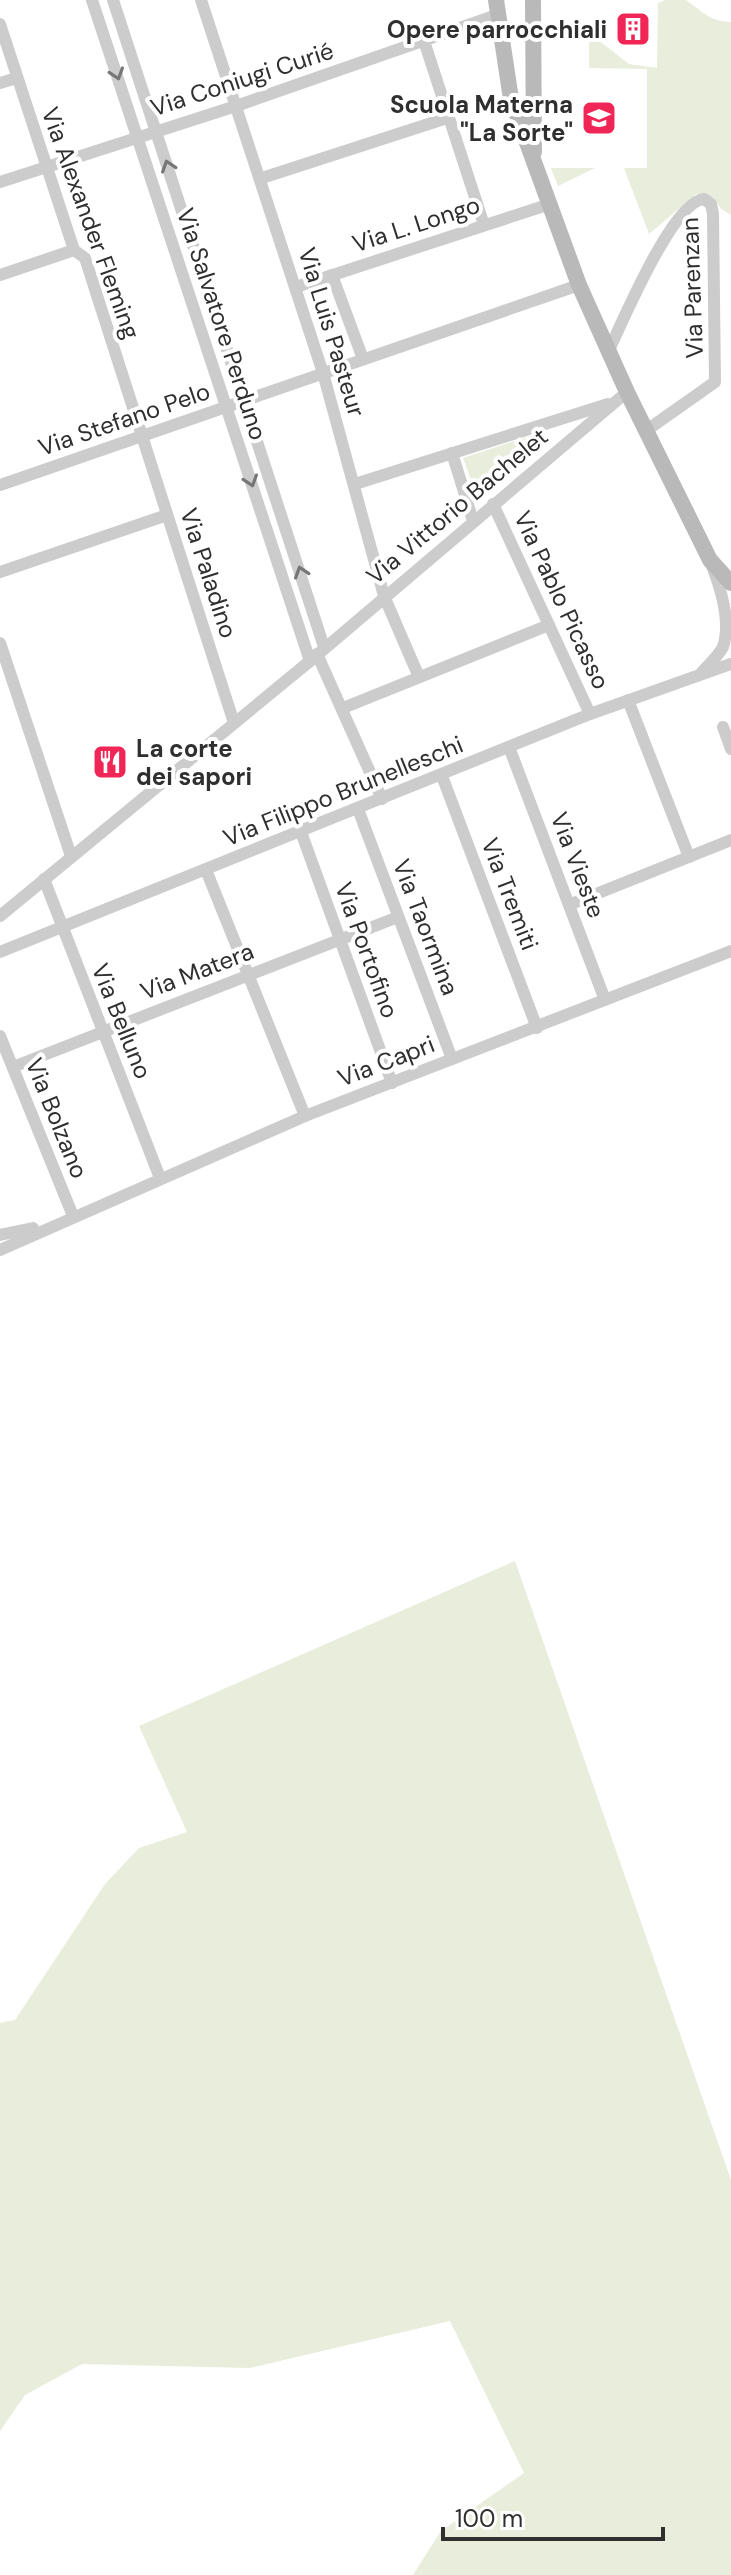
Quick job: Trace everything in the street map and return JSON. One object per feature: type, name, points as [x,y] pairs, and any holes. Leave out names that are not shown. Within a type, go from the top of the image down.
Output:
[{"type":"street","name":"Via Salvatore Perduno","points":[[92,0],[227,407],[317,654]]},
{"type":"street","name":"Via Salvatore Perduno","points":[[113,0],[245,400],[317,654]]},
{"type":"street","name":"Via Luis Pasteur","points":[[201,0],[262,178],[323,373],[384,596],[419,677]]},
{"type":"street","points":[[533,0],[534,162]]},
{"type":"street","name":"Via Coniugi Curié","points":[[0,182],[424,41],[496,8]]},
{"type":"street","points":[[496,8],[511,99],[579,285],[609,350],[621,397],[647,430],[710,560],[731,583]]},
{"type":"street","name":"Via Alexander Fleming","points":[[0,24],[74,250],[85,258],[141,436]]},
{"type":"street","points":[[424,41],[484,225]]},
{"type":"street","points":[[0,83],[17,78]]},
{"type":"street","points":[[262,178],[447,118]]},
{"type":"street","name":"Via Parenzan","points":[[609,350],[668,236],[689,205],[704,199],[711,204],[713,214],[715,382],[647,430]]},
{"type":"street","name":"Via L. Longo","points":[[296,287],[550,204]]},
{"type":"street","points":[[0,275],[74,250]]},
{"type":"street","name":"Via Luis Pasteur","points":[[332,275],[363,359]]},
{"type":"street","name":"Via Stefano Pelo","points":[[0,485],[579,285]]},
{"type":"street","points":[[355,484],[621,397]]},
{"type":"street","name":"Via Vittorio Bachelet","points":[[0,916],[621,397]]},
{"type":"street","name":"Via Paladino","points":[[141,436],[234,723]]},
{"type":"street","name":"Via Pablo Picasso","points":[[452,453],[473,521]]},
{"type":"street","name":"Via Pablo Picasso","points":[[493,504],[590,714]]},
{"type":"street","points":[[0,572],[167,515]]},
{"type":"street","name":"Via Filippo Brunelleschi","points":[[702,672],[727,644],[725,612],[710,560]]},
{"type":"street","points":[[343,708],[549,625]]},
{"type":"street","points":[[0,643],[71,856]]},
{"type":"street","points":[[317,654],[382,799]]},
{"type":"street","name":"Via Filippo Brunelleschi","points":[[0,952],[62,930],[590,714],[731,664]]},
{"type":"street","points":[[628,700],[689,857]]},
{"type":"street","points":[[723,727],[731,749]]},
{"type":"street","name":"Via Vieste","points":[[509,747],[605,1000]]},
{"type":"street","name":"Via Tremiti","points":[[442,776],[537,1028]]},
{"type":"street","name":"Via Taormina","points":[[358,809],[452,1059]]},
{"type":"street","name":"Via Portofino","points":[[301,832],[392,1083]]},
{"type":"street","points":[[571,904],[731,840]]},
{"type":"street","points":[[206,870],[305,1116]]},
{"type":"street","name":"Via Belluno","points":[[44,879],[160,1178]]},
{"type":"street","name":"Via Matera","points":[[13,1067],[398,917]]},
{"type":"street","name":"Via Capri","points":[[0,1250],[305,1116],[731,951]]},
{"type":"street","name":"Via Bolzano","points":[[0,1036],[73,1216]]},
{"type":"street","name":"Via Capri","points":[[0,1235],[60,1222]]},
{"type":"green space","points":[[686,0],[712,18],[731,22],[731,215],[721,209],[714,198],[696,194],[649,234],[624,168],[647,168],[647,69],[589,68],[589,33],[629,64],[657,68],[658,3]]},
{"type":"green space","points":[[551,168],[595,168],[558,186]]},
{"type":"green space","points":[[542,432],[545,440],[477,496],[463,458]]},
{"type":"green space","points":[[515,1561],[731,2180],[731,2575],[413,2575],[441,2531],[524,2473],[450,2321],[250,2368],[82,2364],[25,2395],[0,2431],[0,2023],[15,2020],[105,1884],[139,1848],[187,1832],[139,1726]]},
{"type":"place","name":"Opere parrocchiali","points":[[633,29]]},
{"type":"place","name":"Scuola Materna \"La Sorte\"","points":[[599,118]]},
{"type":"place","name":"La corte dei sapori","points":[[110,762]]}]
